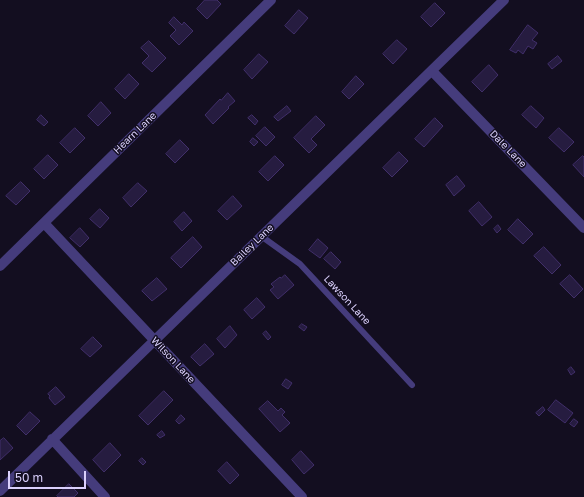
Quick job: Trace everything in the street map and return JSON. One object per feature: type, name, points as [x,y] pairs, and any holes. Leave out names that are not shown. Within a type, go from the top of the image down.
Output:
[{"type":"street","name":"Hearn Lane","points":[[0,266],[270,0]]},
{"type":"street","name":"Bailey Lane","points":[[0,490],[155,341],[202,293],[504,0]]},
{"type":"street","name":"Dale Lane","points":[[432,71],[584,228]]},
{"type":"street","name":"Wilson Lane","points":[[44,223],[302,497]]},
{"type":"street","points":[[52,439],[105,497]]},
{"type":"lane","name":"Lawson Lane","points":[[261,236],[300,264],[412,385]]},
{"type":"building","points":[[205,0],[217,0],[221,4],[207,19],[197,9]]},
{"type":"building","points":[[435,3],[445,13],[431,27],[421,17]]},
{"type":"building","points":[[299,10],[308,18],[294,34],[285,26]]},
{"type":"building","points":[[174,17],[182,25],[184,22],[193,31],[179,45],[170,36],[176,30],[169,23]]},
{"type":"building","points":[[528,25],[538,33],[532,40],[537,43],[533,49],[528,46],[523,54],[518,50],[516,53],[510,50]]},
{"type":"building","points":[[397,40],[407,49],[393,64],[383,54]]},
{"type":"building","points":[[149,41],[166,58],[152,72],[142,63],[149,56],[141,48]]},
{"type":"building","points":[[259,54],[268,62],[252,79],[244,70]]},
{"type":"building","points":[[558,56],[562,61],[552,69],[548,64]]},
{"type":"building","points":[[489,65],[498,75],[482,92],[472,82]]},
{"type":"building","points":[[129,74],[139,84],[125,99],[115,89]]},
{"type":"building","points":[[356,76],[364,84],[349,99],[342,92]]},
{"type":"building","points":[[228,93],[235,101],[213,124],[205,115]]},
{"type":"building","points":[[101,102],[111,113],[98,126],[88,116]]},
{"type":"building","points":[[287,106],[291,111],[278,121],[274,117]]},
{"type":"building","points":[[531,106],[544,118],[536,128],[522,115]]},
{"type":"building","points":[[41,115],[48,122],[44,126],[37,120]]},
{"type":"building","points":[[252,115],[258,121],[255,125],[248,118]]},
{"type":"building","points":[[316,116],[325,125],[311,139],[317,145],[309,153],[294,138]]},
{"type":"building","points":[[435,118],[443,126],[424,147],[415,139]]},
{"type":"building","points":[[265,127],[275,137],[266,146],[256,136]]},
{"type":"building","points":[[75,128],[85,138],[70,153],[60,143]]},
{"type":"building","points":[[559,128],[574,142],[564,152],[549,138]]},
{"type":"building","points":[[253,138],[258,142],[254,146],[250,142]]},
{"type":"building","points":[[180,140],[189,149],[175,163],[166,154]]},
{"type":"building","points":[[399,152],[408,161],[392,177],[383,168]]},
{"type":"building","points":[[48,155],[58,165],[44,179],[34,169]]},
{"type":"building","points":[[275,156],[284,165],[268,181],[259,172]]},
{"type":"building","points":[[583,156],[584,157],[584,177],[573,165]]},
{"type":"building","points":[[457,176],[465,186],[454,196],[446,185]]},
{"type":"building","points":[[21,182],[30,191],[16,205],[6,196]]},
{"type":"building","points":[[138,183],[147,191],[131,207],[123,198]]},
{"type":"building","points":[[233,196],[242,206],[227,220],[218,211]]},
{"type":"building","points":[[479,202],[492,217],[482,226],[469,211]]},
{"type":"building","points":[[100,209],[109,218],[100,228],[90,219]]},
{"type":"building","points":[[184,212],[192,221],[182,231],[174,222]]},
{"type":"building","points":[[518,219],[533,234],[523,244],[508,230]]},
{"type":"building","points":[[498,225],[501,229],[497,233],[494,229]]},
{"type":"building","points":[[80,228],[89,238],[80,247],[70,238]]},
{"type":"building","points":[[193,237],[202,247],[181,268],[171,258]]},
{"type":"building","points":[[318,239],[328,248],[320,258],[309,250]]},
{"type":"building","points":[[544,247],[561,265],[552,274],[534,256]]},
{"type":"building","points":[[331,252],[341,262],[335,269],[324,259]]},
{"type":"building","points":[[285,275],[294,285],[278,299],[270,290],[274,287],[271,284]]},
{"type":"building","points":[[570,275],[583,289],[574,298],[560,284]]},
{"type":"building","points":[[157,278],[167,289],[152,301],[142,291]]},
{"type":"building","points":[[257,298],[265,307],[252,319],[244,310]]},
{"type":"building","points":[[302,324],[307,327],[304,331],[299,327]]},
{"type":"building","points":[[230,326],[237,335],[225,348],[217,339]]},
{"type":"building","points":[[266,331],[271,337],[268,340],[263,334]]},
{"type":"building","points":[[93,337],[102,346],[90,357],[81,349]]},
{"type":"building","points":[[205,344],[214,354],[200,366],[191,357]]},
{"type":"building","points":[[571,367],[575,372],[571,375],[568,370]]},
{"type":"building","points":[[286,379],[292,383],[288,389],[282,385]]},
{"type":"building","points":[[56,387],[65,397],[55,405],[49,398],[50,396],[48,394]]},
{"type":"building","points":[[164,391],[173,400],[148,425],[139,416]]},
{"type":"building","points":[[556,400],[573,413],[565,423],[548,410]]},
{"type":"building","points":[[268,401],[278,411],[281,408],[285,412],[282,415],[290,423],[280,432],[259,409]]},
{"type":"building","points":[[543,407],[545,410],[539,416],[536,413]]},
{"type":"building","points":[[30,412],[40,421],[26,435],[17,426]]},
{"type":"building","points":[[181,415],[185,419],[179,424],[176,421]]},
{"type":"building","points":[[574,419],[578,422],[574,427],[570,424]]},
{"type":"building","points":[[162,431],[165,435],[160,438],[157,435]]},
{"type":"building","points":[[4,438],[13,448],[0,460],[0,441]]},
{"type":"building","points":[[110,443],[121,455],[104,472],[93,460]]},
{"type":"building","points":[[301,451],[314,465],[304,474],[292,460]]},
{"type":"building","points":[[142,458],[146,462],[143,465],[139,461]]},
{"type":"building","points":[[227,462],[239,475],[230,484],[218,471]]},
{"type":"building","points":[[69,484],[78,493],[74,497],[58,497],[57,496]]}]
